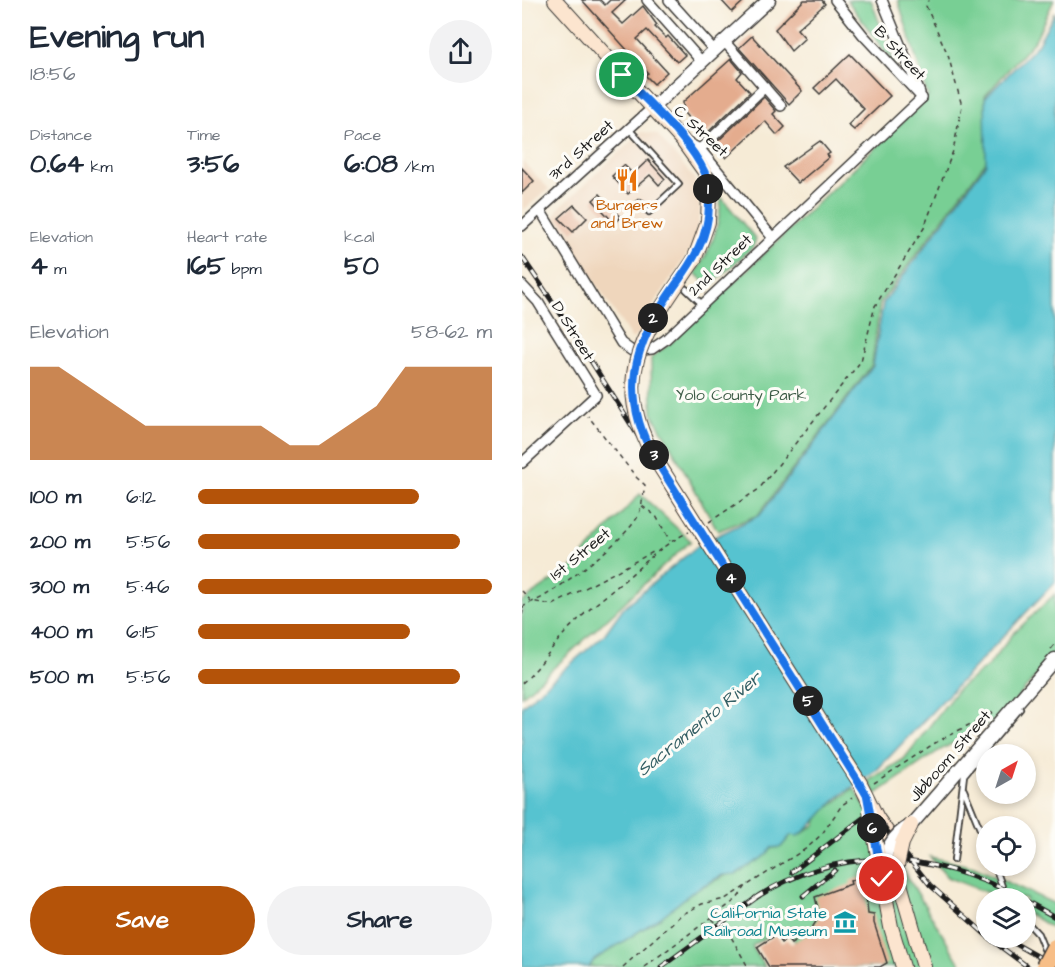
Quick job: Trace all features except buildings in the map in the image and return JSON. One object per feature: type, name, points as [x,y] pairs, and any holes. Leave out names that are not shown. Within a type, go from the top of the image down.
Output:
[{"type":"highway","points":[[1045,967],[1055,948]]},
{"type":"main road","name":"C Street","points":[[555,0],[682,140]]},
{"type":"main road","points":[[682,140],[705,172],[709,193],[706,230],[694,260],[655,315],[640,346],[634,393],[640,424],[654,457],[867,796],[879,824],[892,839],[896,870],[924,967]]},
{"type":"main road","points":[[867,796],[891,927],[903,967]]},
{"type":"main road","points":[[896,870],[902,843],[911,825]]},
{"type":"street","points":[[647,0],[702,62]]},
{"type":"street","points":[[669,0],[714,50]]},
{"type":"street","name":"3rd Street","points":[[522,226],[769,0]]},
{"type":"street","name":"B Street","points":[[835,0],[863,35],[922,98]]},
{"type":"street","points":[[882,0],[922,98]]},
{"type":"street","points":[[724,41],[782,106]]},
{"type":"street","points":[[700,149],[765,87]]},
{"type":"street","name":"2nd Street","points":[[540,210],[621,344],[632,351],[652,349],[922,98]]},
{"type":"street","name":"C Street","points":[[682,140],[700,149],[772,237]]},
{"type":"street","name":"D Street","points":[[522,285],[538,302],[596,395],[582,408]]},
{"type":"street","points":[[522,464],[582,408]]},
{"type":"street","name":"Jibboom Street","points":[[892,839],[899,831],[911,825],[1055,659]]},
{"type":"street","points":[[882,879],[886,851],[892,839]]},
{"type":"lane","points":[[629,129],[679,184],[649,212],[640,202]]},
{"type":"lane","points":[[686,289],[702,304]]},
{"type":"lane","points":[[954,860],[964,775],[1055,668]]},
{"type":"lane","points":[[964,790],[976,819]]},
{"type":"lane","points":[[1036,932],[1044,949],[1055,954]]},
{"type":"path","points":[[717,518],[759,489],[861,361],[875,306],[924,228],[952,151],[962,106],[948,55],[926,6],[928,0]]},
{"type":"path","points":[[522,683],[552,651],[562,636],[597,601],[670,541],[656,516],[641,506],[645,485],[582,408]]},
{"type":"path","name":"1st Street","points":[[522,608],[531,601],[544,597],[609,548],[637,518],[641,506]]},
{"type":"path","points":[[522,591],[531,601],[553,605],[656,551]]},
{"type":"path","points":[[522,615],[525,605]]},
{"type":"path","points":[[897,768],[935,743],[994,712]]},
{"type":"path","points":[[623,967],[671,921],[702,904],[725,898],[807,848],[822,834],[842,805]]},
{"type":"path","points":[[644,967],[737,899],[747,885]]},
{"type":"path","points":[[712,918],[730,935],[748,967]]},
{"type":"shaded area","points":[[641,132],[657,134],[694,178],[700,208],[696,241],[656,301],[640,332],[632,339],[554,219],[558,209]]},
{"type":"shaded area","points":[[522,161],[549,189],[522,211]]},
{"type":"green space","points":[[847,0],[871,0],[896,67]]},
{"type":"green space","name":"Yolo County Park","points":[[898,0],[1054,0],[1035,40],[985,96],[987,160],[880,303],[872,365],[758,515],[718,531],[652,413],[651,358],[673,341],[928,97]]},
{"type":"green space","points":[[721,197],[756,239],[753,247],[709,287],[695,273],[714,237]]},
{"type":"green space","points":[[640,494],[691,541],[522,696],[522,602],[572,567]]},
{"type":"green space","points":[[1055,594],[1055,654],[1002,716],[937,752],[876,794],[868,781],[904,759],[958,689],[989,665],[1012,635]]},
{"type":"green space","points":[[854,788],[962,967],[811,967],[791,935],[777,931],[752,946],[765,967],[589,967],[594,960],[660,918],[695,890],[759,859],[772,848],[781,847],[791,835],[803,833],[815,825],[820,814]]},
{"type":"green space","points":[[930,857],[974,867],[976,876],[994,876],[1020,888],[976,888],[947,877]]},
{"type":"green space","points":[[1036,895],[1055,904],[1055,930],[1036,918]]},
{"type":"water","name":"Sacramento River","points":[[1055,12],[1055,582],[875,772],[839,797],[804,832],[798,836],[791,835],[781,847],[771,848],[767,855],[736,874],[723,875],[695,890],[660,918],[594,960],[589,967],[522,967],[522,706],[604,635],[623,608],[700,544],[760,515],[873,366],[883,303],[986,164],[985,98],[1037,45]]},
{"type":"railway","points":[[522,257],[567,323],[887,831],[930,885],[976,926]]},
{"type":"railway","points":[[792,872],[863,818]]},
{"type":"railway","points":[[755,898],[788,880],[821,868],[855,861],[888,860],[921,863],[954,871],[1001,888]]},
{"type":"railway","points":[[803,896],[835,870]]},
{"type":"railway","points":[[661,967],[760,895]]},
{"type":"railway","points":[[1036,907],[1055,917]]},
{"type":"railway","points":[[1002,948],[1028,967]]},
{"type":"railway","points":[[1023,948],[1055,966]]},
{"type":"place","name":"Burgers and Brew","points":[[627,180]]},
{"type":"place","name":"California State Railroad Museum","points":[[845,922]]},
{"type":"route","points":[[622,75],[694,155],[705,172],[709,193],[708,222],[703,241],[690,265],[655,315],[640,346],[634,378],[636,411],[640,424],[654,457],[867,796],[882,879]]}]
